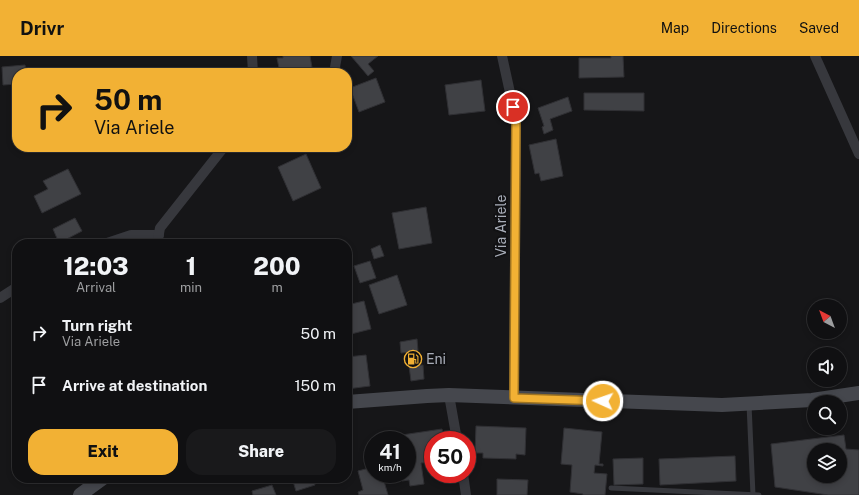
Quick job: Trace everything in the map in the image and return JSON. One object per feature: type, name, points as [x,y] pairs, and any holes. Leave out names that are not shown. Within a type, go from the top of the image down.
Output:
[{"type":"main road","points":[[352,402],[449,395],[722,405],[812,400],[859,394]]},
{"type":"main road","points":[[80,495],[96,483]]},
{"type":"street","points":[[252,56],[253,68]]},
{"type":"street","points":[[335,68],[337,56]]},
{"type":"street","name":"Via Ariele","points":[[502,56],[516,120],[514,398]]},
{"type":"street","points":[[815,56],[859,154]]},
{"type":"street","points":[[158,239],[160,228],[220,152]]},
{"type":"street","points":[[119,239],[131,235],[153,239]]},
{"type":"street","points":[[0,298],[12,290]]},
{"type":"street","points":[[449,395],[455,431]]},
{"type":"street","points":[[464,483],[466,495]]},
{"type":"lane","points":[[611,488],[755,495],[749,403]]},
{"type":"building","points":[[283,56],[310,56],[312,68],[279,68],[277,58],[283,58]]},
{"type":"building","points":[[351,56],[378,56],[368,64],[374,71],[368,76]]},
{"type":"building","points":[[611,56],[623,56],[624,77],[579,78],[579,58],[611,58]]},
{"type":"building","points":[[25,65],[25,68],[12,68],[12,84],[3,85],[2,67]]},
{"type":"building","points":[[376,78],[385,102],[359,112],[352,93],[352,87]]},
{"type":"building","points":[[481,80],[485,111],[449,115],[445,85]]},
{"type":"building","points":[[584,93],[644,93],[644,111],[584,110]]},
{"type":"building","points":[[568,97],[572,111],[550,119],[553,130],[544,134],[542,127],[544,126],[538,108]]},
{"type":"building","points":[[556,139],[563,176],[541,181],[539,173],[535,174],[529,145]]},
{"type":"building","points":[[306,154],[321,188],[293,201],[278,167]]},
{"type":"building","points":[[68,169],[81,194],[42,213],[34,196],[48,189],[43,181]]},
{"type":"building","points":[[426,207],[432,243],[399,249],[392,213]]},
{"type":"building","points":[[75,218],[82,231],[67,239],[57,239],[53,229]]},
{"type":"building","points":[[380,245],[384,256],[374,259],[371,249]]},
{"type":"building","points":[[370,261],[376,278],[360,283],[354,266]]},
{"type":"building","points":[[397,275],[407,305],[379,314],[369,285]]},
{"type":"building","points":[[364,301],[371,329],[352,334],[352,304]]},
{"type":"building","points":[[417,339],[418,351],[401,353],[400,342]]},
{"type":"building","points":[[366,355],[370,386],[352,388],[352,356]]},
{"type":"building","points":[[423,365],[424,379],[411,381],[409,366]]},
{"type":"building","points":[[476,426],[526,428],[525,455],[516,454],[516,459],[483,458],[483,453],[476,453]]},
{"type":"building","points":[[564,428],[602,432],[599,464],[603,464],[603,466],[595,465],[594,473],[607,474],[605,495],[583,495],[570,492],[572,465],[561,464]]},
{"type":"building","points":[[442,429],[442,431],[429,431]]},
{"type":"building","points":[[424,432],[424,463],[421,463],[424,484],[410,486],[410,483],[416,483],[416,433]]},
{"type":"building","points":[[844,435],[845,443],[807,443],[807,483],[847,483],[847,449],[859,450],[859,495],[828,495],[775,487],[771,444]]},
{"type":"building","points":[[735,456],[736,481],[660,485],[659,459]]},
{"type":"building","points":[[643,458],[643,484],[614,485],[613,459]]},
{"type":"building","points":[[364,469],[364,483],[385,483],[388,495],[359,495],[358,492],[363,490],[358,471]]},
{"type":"building","points":[[497,479],[528,480],[527,495],[497,495]]},
{"type":"building","points":[[294,483],[314,483],[315,485],[296,491]]},
{"type":"building","points":[[272,485],[276,495],[253,495],[252,491]]},
{"type":"place","name":"Eni","points":[[413,359]]},
{"type":"route","points":[[513,107],[516,120],[514,398],[603,401]]}]
